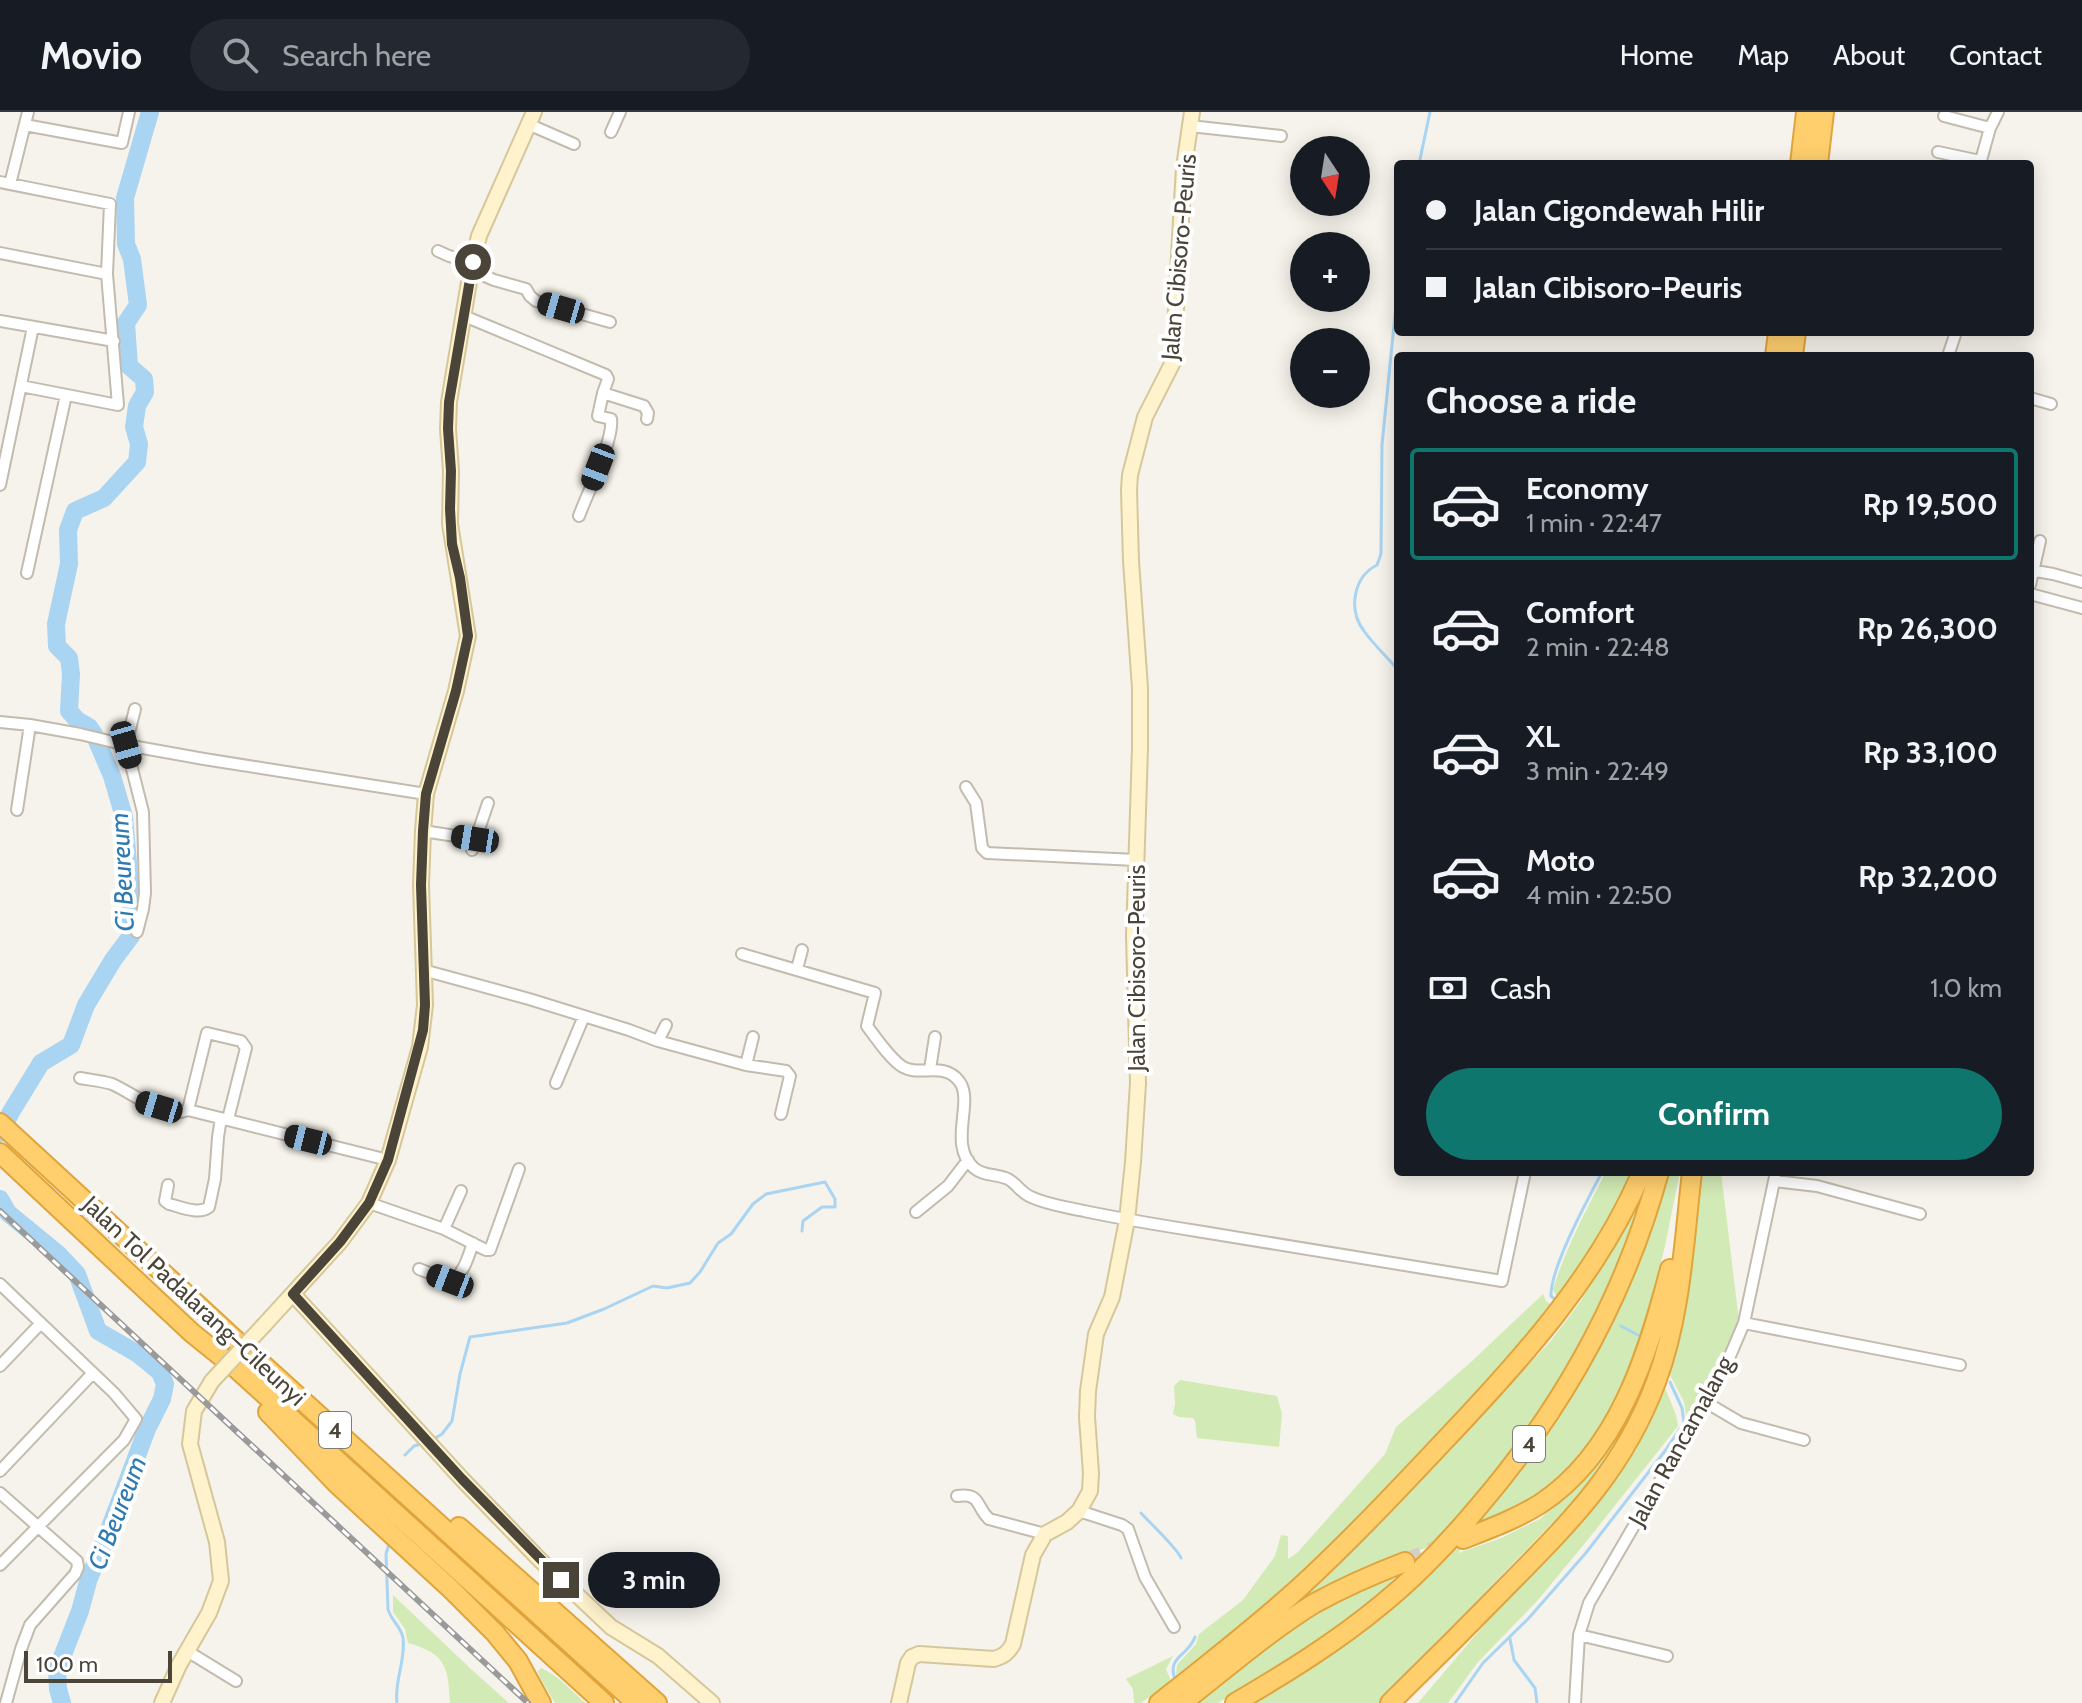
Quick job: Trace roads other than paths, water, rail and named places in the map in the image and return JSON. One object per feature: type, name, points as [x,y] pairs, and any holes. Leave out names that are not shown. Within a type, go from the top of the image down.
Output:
[{"type":"highway","points":[[1800,160],[1806,112]]},
{"type":"highway","points":[[1818,160],[1824,112]]},
{"type":"highway","name":"Jalan Tol Padalarang–Cileunyi","points":[[0,1123],[636,1703]]},
{"type":"highway","name":"Jalan Tol Padalarang–Cileunyi","points":[[0,1153],[192,1333],[238,1370],[604,1703]]},
{"type":"highway","points":[[1182,1703],[1275,1620],[1524,1355],[1597,1256],[1640,1176]]},
{"type":"highway","name":"4","points":[[1235,1703],[1314,1656],[1383,1604],[1432,1558],[1488,1496],[1532,1440],[1573,1378],[1615,1295],[1658,1176]]},
{"type":"highway","points":[[1463,1539],[1510,1520],[1541,1503],[1577,1474],[1600,1446],[1622,1407],[1654,1324],[1670,1270],[1689,1176]]},
{"type":"highway","points":[[1400,1701],[1479,1614],[1572,1520],[1615,1463],[1648,1401],[1663,1360],[1682,1261],[1690,1176]]},
{"type":"highway","points":[[192,1333],[337,1484],[482,1619],[518,1661],[541,1703]]},
{"type":"highway","points":[[309,1407],[427,1499],[657,1703]]},
{"type":"highway","points":[[1157,1703],[1275,1620],[1405,1562]]},
{"type":"highway","points":[[562,1617],[670,1703]]},
{"type":"street","points":[[21,386],[118,405],[107,274],[110,204],[5,183],[28,112]]},
{"type":"street","points":[[25,125],[122,143],[129,112]]},
{"type":"street","points":[[611,132],[620,112]]},
{"type":"street","points":[[1981,160],[1998,112]]},
{"type":"street","points":[[1944,116],[1990,128]]},
{"type":"street","points":[[162,1703],[209,1613],[221,1581],[217,1542],[190,1444],[194,1411],[212,1381],[340,1242],[369,1203],[388,1160],[420,1047],[425,1005],[421,885],[426,794],[456,691],[468,636],[451,534],[448,429],[449,402],[472,266],[479,236],[531,118],[574,144]]},
{"type":"street","points":[[1191,119],[1281,136]]},
{"type":"street","name":"Jalan Cibisoro-Peuris","points":[[1079,1511],[1090,1491],[1088,1391],[1096,1334],[1112,1297],[1127,1220],[1138,1083],[1134,936],[1140,688],[1131,561],[1130,475],[1145,417],[1173,362],[1184,167],[1191,119]]},
{"type":"street","points":[[1938,152],[1969,160]]},
{"type":"street","points":[[438,251],[494,280],[526,289],[536,301],[610,322]]},
{"type":"street","points":[[0,253],[107,274]]},
{"type":"street","points":[[464,316],[602,372],[608,379],[598,416],[611,419],[612,424],[579,516]]},
{"type":"street","points":[[0,321],[114,341]]},
{"type":"street","points":[[0,485],[33,327]]},
{"type":"street","points":[[603,393],[644,406],[647,419]]},
{"type":"street","points":[[27,573],[66,395]]},
{"type":"street","points":[[2034,399],[2051,404]]},
{"type":"street","points":[[2034,564],[2040,541]]},
{"type":"street","points":[[2034,571],[2082,582]]},
{"type":"street","points":[[2034,595],[2082,608],[2082,598]]},
{"type":"street","points":[[135,709],[126,745],[143,812],[145,893],[137,932]]},
{"type":"street","points":[[0,722],[426,794]]},
{"type":"street","points":[[17,810],[30,725]]},
{"type":"street","points":[[966,787],[976,803],[982,848],[987,853],[1136,860]]},
{"type":"street","points":[[423,831],[474,844],[488,803]]},
{"type":"street","points":[[797,969],[802,950]]},
{"type":"street","points":[[742,954],[875,993],[867,1026],[902,1067],[947,1072],[963,1088],[960,1133],[968,1160],[974,1168],[1010,1180],[1021,1192],[1052,1204],[1127,1220],[1502,1281],[1524,1176]]},
{"type":"street","points":[[423,970],[584,1016],[658,1041],[746,1065],[786,1071],[790,1074],[781,1114]]},
{"type":"street","points":[[556,1083],[584,1016]]},
{"type":"street","points":[[658,1041],[666,1025]]},
{"type":"street","points":[[168,1185],[165,1201],[169,1204],[200,1211],[209,1207],[218,1137],[246,1048],[241,1041],[207,1033],[188,1110]]},
{"type":"street","points":[[746,1065],[753,1037]]},
{"type":"street","points":[[930,1069],[935,1037]]},
{"type":"street","points":[[80,1078],[111,1084],[143,1102],[176,1112],[188,1110],[388,1160]]},
{"type":"street","points":[[916,1212],[948,1186],[968,1160]]},
{"type":"street","points":[[369,1203],[444,1229],[486,1250],[492,1248],[519,1169]]},
{"type":"street","points":[[1776,1177],[1920,1214]]},
{"type":"street","name":"Jalan Rancamalang","points":[[1575,1703],[1579,1635],[1589,1603],[1724,1370],[1744,1323],[1776,1177]]},
{"type":"street","points":[[444,1229],[461,1191]]},
{"type":"street","points":[[419,1269],[450,1281],[455,1280],[461,1274],[473,1243]]},
{"type":"street","points":[[0,1284],[136,1419],[124,1440],[0,1565]]},
{"type":"street","points":[[293,1294],[420,1435],[540,1560],[603,1620],[658,1656],[712,1703]]},
{"type":"street","points":[[0,1366],[41,1323]]},
{"type":"street","points":[[1744,1323],[1960,1365]]},
{"type":"street","points":[[0,1471],[92,1374]]},
{"type":"street","points":[[1707,1403],[1741,1423],[1804,1440]]},
{"type":"street","points":[[0,1493],[77,1561],[78,1567],[25,1634],[6,1703]]},
{"type":"street","points":[[957,1496],[976,1498],[989,1519],[1045,1534]]},
{"type":"street","points":[[899,1703],[912,1657],[919,1654],[994,1659],[1009,1652],[1033,1555],[1045,1534],[1079,1511],[1128,1529],[1145,1577],[1174,1627]]},
{"type":"street","points":[[1579,1635],[1667,1656]]},
{"type":"street","points":[[187,1651],[236,1681]]},
{"type":"waterway","name":"Ci Beureum","points":[[0,1133],[41,1063],[71,1045],[86,1005],[131,936],[124,817],[112,776],[94,734],[69,711],[69,658],[57,646],[56,624],[69,564],[68,530],[75,511],[104,498],[137,462],[139,444],[134,427],[137,406],[145,392],[144,379],[129,366],[126,323],[138,305],[132,259],[126,244],[125,198],[150,112]]},
{"type":"waterway","points":[[1420,160],[1430,112]]},
{"type":"waterway","points":[[1394,325],[1382,445],[1381,554],[1377,565],[1369,570],[1358,586],[1355,604],[1364,631],[1394,666]]},
{"type":"waterway","points":[[1558,1302],[1551,1296],[1552,1284],[1571,1234],[1600,1176]]},
{"type":"waterway","points":[[432,1440],[442,1434],[452,1421],[470,1337],[567,1323],[653,1286],[667,1288],[690,1283],[718,1243],[731,1234],[753,1204],[766,1194],[825,1182],[835,1199],[835,1207],[822,1207],[803,1221],[802,1231]]},
{"type":"waterway","name":"Ci Beureum","points":[[0,1199],[8,1213],[77,1274],[98,1331],[138,1354],[160,1372],[165,1384],[162,1399],[147,1429],[89,1578],[57,1670],[62,1703]]},
{"type":"waterway","points":[[1621,1326],[1638,1335]]},
{"type":"waterway","points":[[1455,1703],[1483,1663],[1528,1619],[1585,1554],[1684,1423],[1682,1408],[1670,1382]]},
{"type":"waterway","points":[[405,1455],[421,1444]]},
{"type":"waterway","points":[[1141,1513],[1181,1558]]},
{"type":"waterway","points":[[390,1541],[386,1554],[388,1609],[402,1634],[403,1646],[397,1703]]},
{"type":"waterway","points":[[1176,1682],[1173,1673],[1175,1662],[1195,1637]]},
{"type":"waterway","points":[[1510,1639],[1514,1660],[1535,1688],[1537,1703]]},
{"type":"tunnel","points":[[1405,1562],[1445,1546]]},
{"type":"railway","points":[[0,1211],[528,1703]]}]
